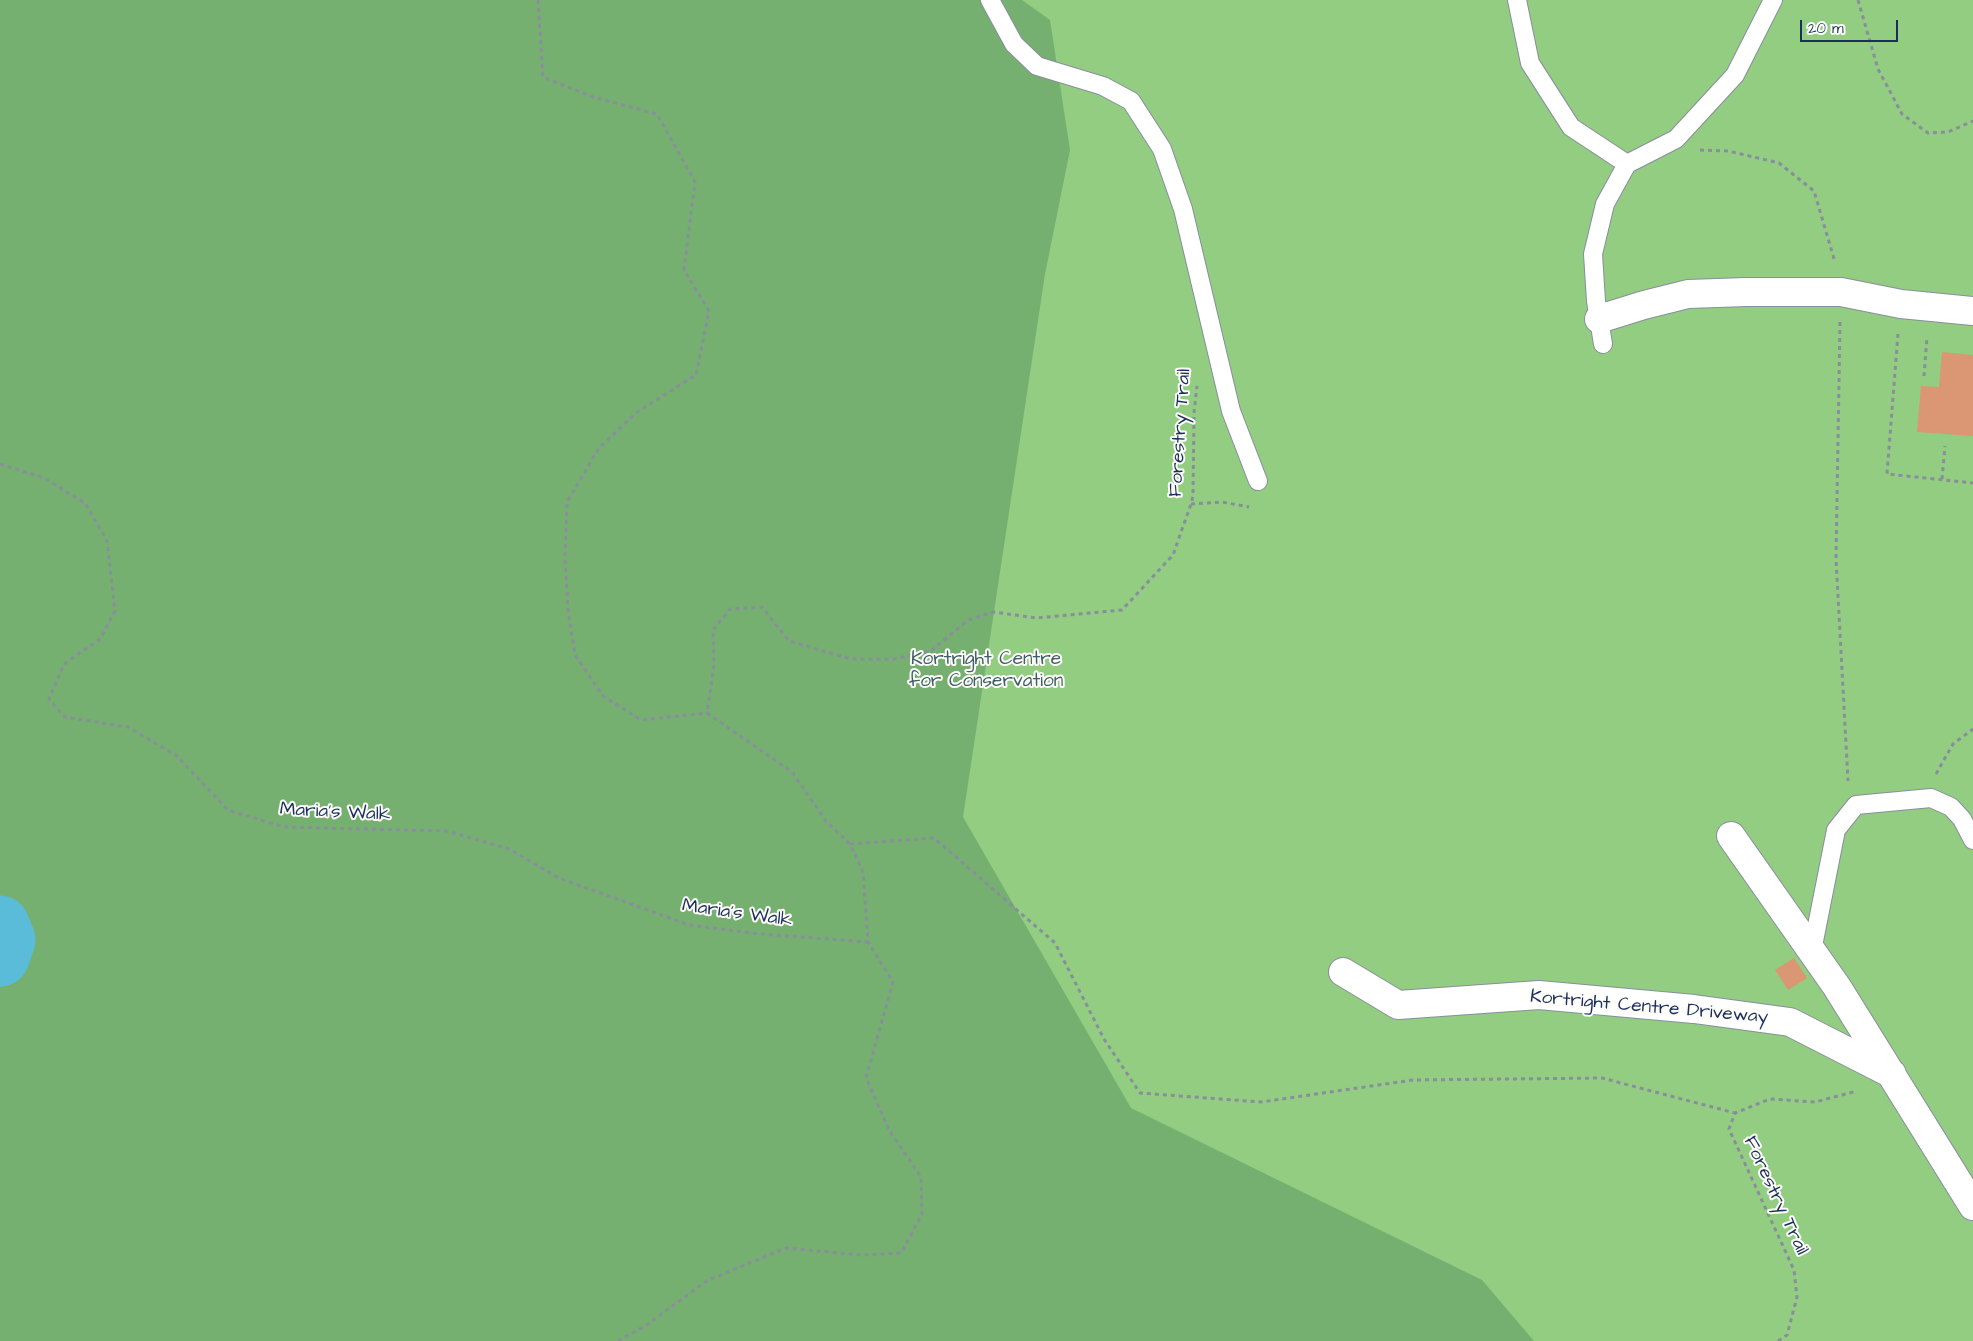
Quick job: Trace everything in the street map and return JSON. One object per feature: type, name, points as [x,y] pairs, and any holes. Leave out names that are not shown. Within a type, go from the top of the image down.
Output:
[{"type":"street","points":[[1601,331],[1644,305],[1688,294],[1841,292],[1901,304],[1973,311]]},
{"type":"street","points":[[1731,836],[1812,951],[1892,1074],[1973,1206]]},
{"type":"street","name":"Kortright Centre Driveway","points":[[1343,972],[1398,1005],[1539,995],[1694,1009],[1790,1022],[1892,1074]]},
{"type":"lane","points":[[990,0],[1014,44],[1037,66],[1103,86],[1132,101],[1162,150],[1183,209],[1231,411],[1258,481]]},
{"type":"lane","points":[[1517,0],[1530,63],[1571,127],[1627,164]]},
{"type":"lane","points":[[1601,331],[1593,254],[1605,204],[1627,164],[1676,139],[1735,75],[1773,0]]},
{"type":"lane","points":[[1812,951],[1836,830],[1856,805],[1931,798],[1950,806],[1962,818],[1973,840]]},
{"type":"path","points":[[538,0],[543,77],[593,97],[658,114],[695,182],[684,270],[708,311],[696,375],[637,412],[600,448],[567,502],[565,559],[575,655],[603,696],[641,720],[707,713],[792,772],[826,821],[850,844],[863,872],[868,942],[893,982],[866,1078],[889,1130],[921,1178],[922,1214],[901,1253],[861,1255],[786,1248],[708,1280],[644,1326],[618,1341]]},
{"type":"path","points":[[1858,0],[1878,69],[1902,114],[1928,133],[1948,132],[1973,121]]},
{"type":"path","points":[[1693,150],[1728,151],[1779,163],[1814,191],[1832,248],[1841,292],[1836,559],[1848,790],[1856,805]]},
{"type":"path","points":[[1901,304],[1887,474],[1973,483]]},
{"type":"path","points":[[1924,376],[1930,306]]},
{"type":"path","name":"Forestry Trail","points":[[707,713],[714,666],[713,630],[730,609],[762,607],[789,640],[851,659],[894,659],[931,651],[968,620],[994,612],[1036,618],[1122,610],[1173,555],[1191,504],[1193,496],[1194,413],[1199,377]]},
{"type":"path","points":[[1942,479],[1945,446]]},
{"type":"path","name":"Maria's Walk","points":[[0,464],[44,478],[85,503],[107,541],[115,612],[100,639],[64,664],[48,699],[64,717],[128,727],[176,756],[228,810],[284,827],[447,831],[509,849],[559,878],[689,925],[760,934],[868,942]]},
{"type":"path","points":[[1191,504],[1222,502],[1254,508]]},
{"type":"path","points":[[1922,799],[1954,744],[1973,729]]},
{"type":"path","points":[[850,844],[934,838],[1055,943],[1104,1039],[1140,1092],[1261,1102],[1413,1080],[1602,1078],[1735,1113]]},
{"type":"path","name":"Forestry Trail","points":[[1778,1341],[1787,1335],[1797,1297],[1794,1270],[1729,1129],[1735,1113],[1770,1099],[1815,1102],[1859,1091]]},
{"type":"green space","name":"Kortright Centre for Conservation","points":[[0,0],[1973,0],[1973,1341],[0,1341]]},
{"type":"green space","points":[[0,0],[1022,0],[1050,20],[1070,150],[1045,274],[963,817],[1131,1108],[1482,1280],[1534,1341],[0,1341]]},
{"type":"building","points":[[1942,352],[1973,355],[1973,436],[1917,432],[1921,386],[1939,387]]},
{"type":"building","points":[[1794,958],[1807,978],[1788,990],[1775,970]]},
{"type":"waterway","points":[[0,925],[6,940],[0,957]]}]
